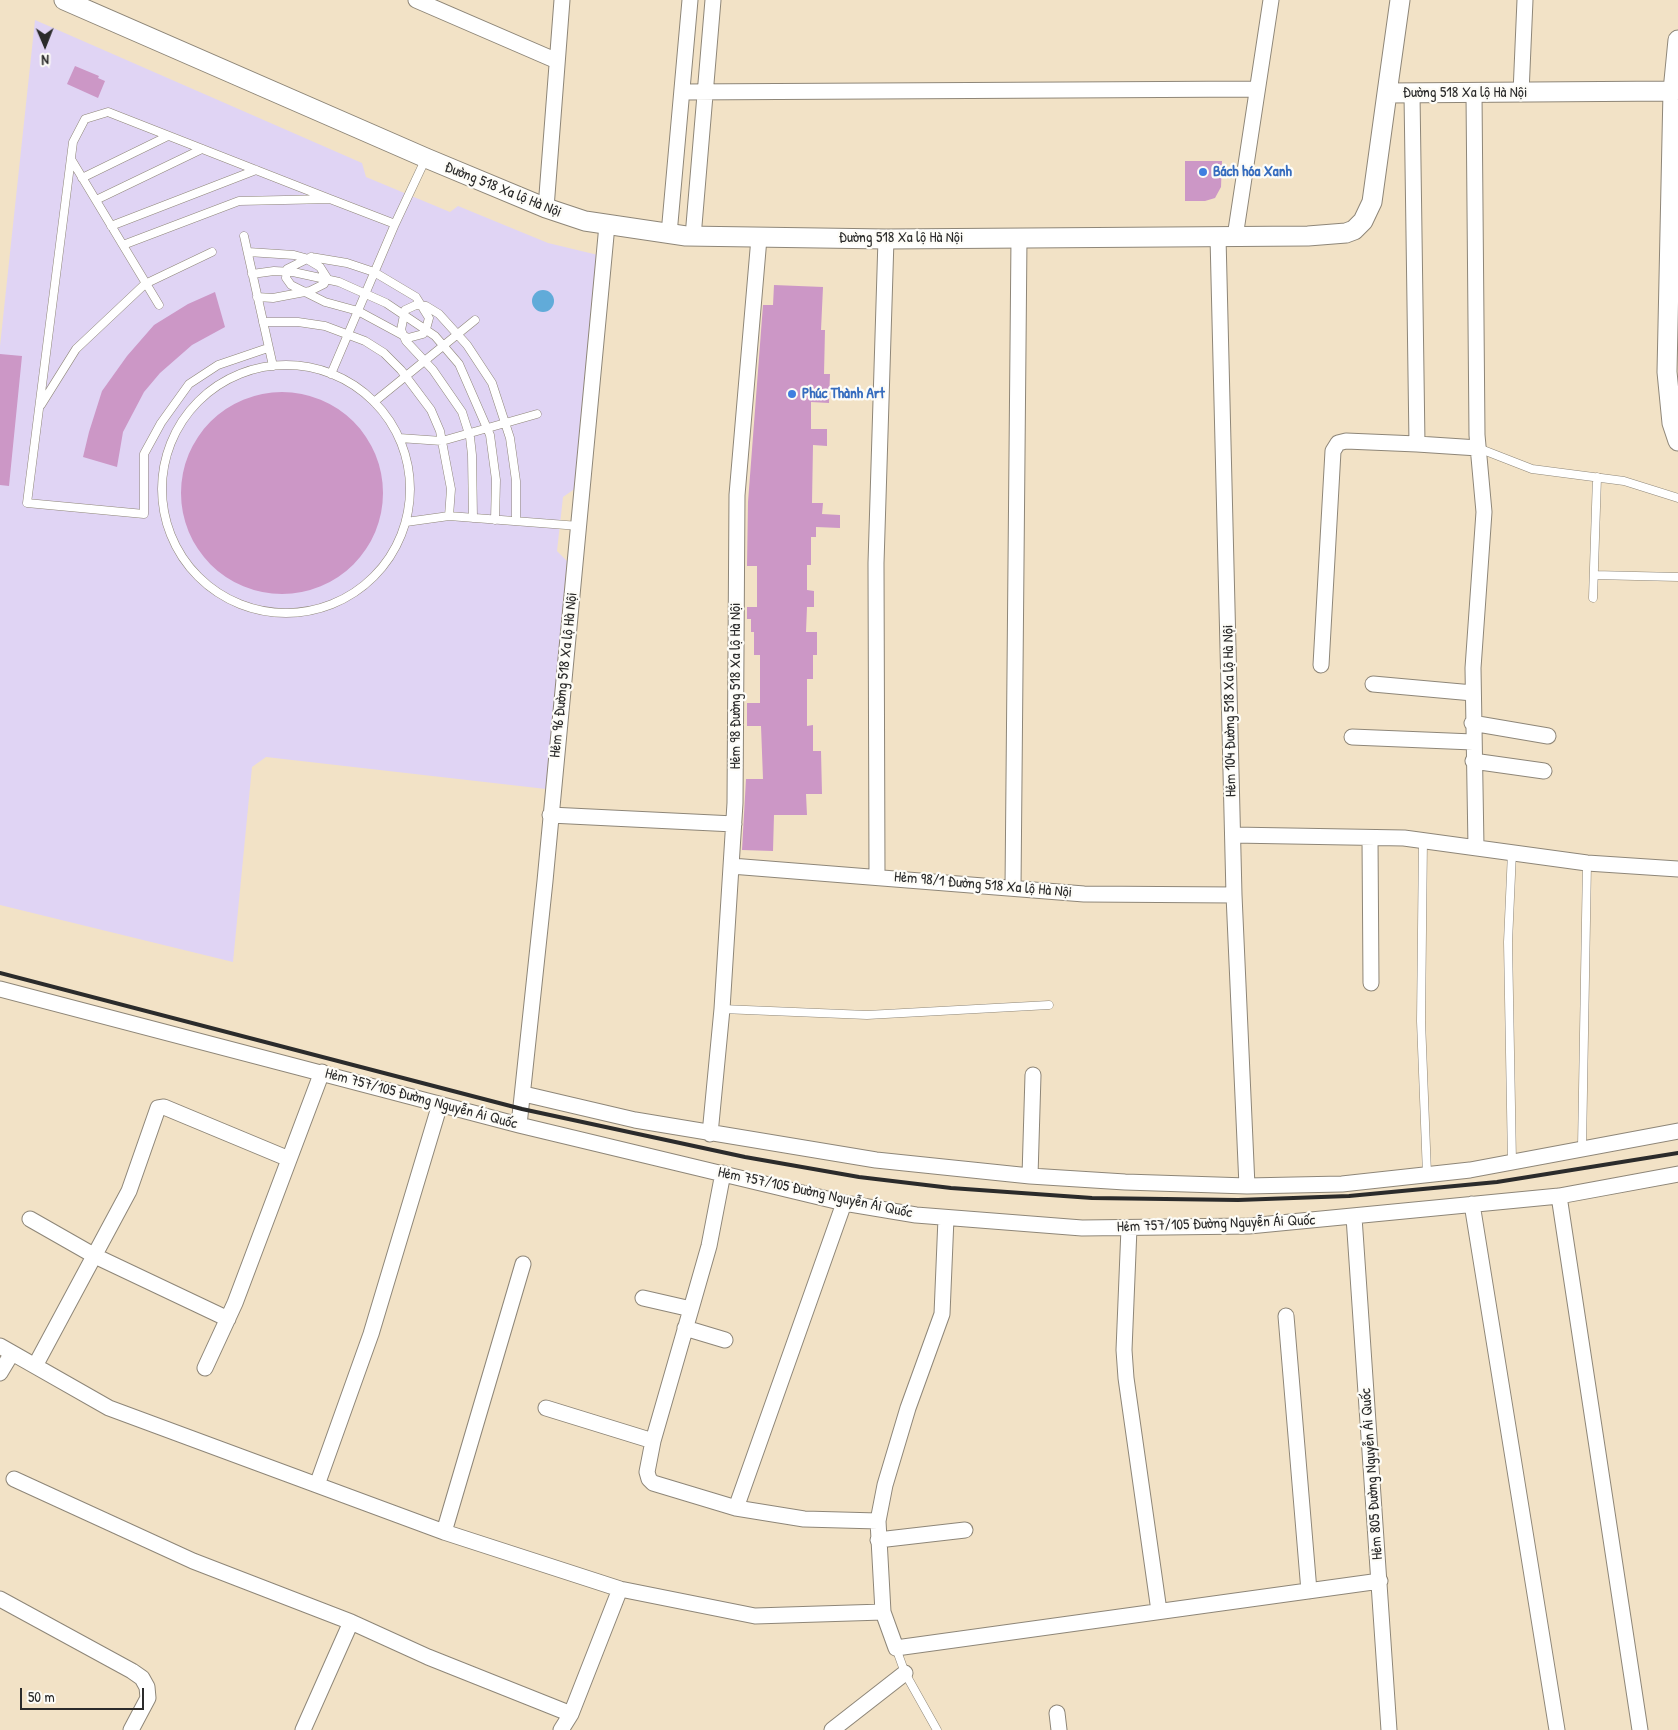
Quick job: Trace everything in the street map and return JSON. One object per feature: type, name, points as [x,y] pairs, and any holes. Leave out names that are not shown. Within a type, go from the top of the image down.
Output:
[{"type":"street","name":"Đường 518 Xa lộ Hà Nội","points":[[64,0],[426,158],[546,208],[572,217],[607,225],[693,237],[886,239],[1334,235],[1354,230],[1363,221],[1372,202],[1387,93],[1474,94],[1673,91]]},
{"type":"street","points":[[416,0],[557,61]]},
{"type":"street","points":[[546,208],[562,0]]},
{"type":"street","points":[[669,234],[690,0]]},
{"type":"street","points":[[693,237],[713,0]]},
{"type":"street","name":"Hẻm 104 Đường 518 Xa lộ Hà Nội","points":[[1247,1186],[1234,895],[1226,237],[1257,89],[1271,0]]},
{"type":"street","points":[[1387,93],[1400,0]]},
{"type":"street","points":[[1521,93],[1525,0]]},
{"type":"street","points":[[1678,40],[1673,91],[1667,372],[1672,423],[1678,441]]},
{"type":"street","points":[[682,92],[1257,89]]},
{"type":"street","points":[[1412,94],[1417,444]]},
{"type":"street","points":[[1474,94],[1478,448],[1484,512],[1472,723],[1476,847]]},
{"type":"street","name":"Hẻm 96 Đường 518 Xa lộ Hà Nội","points":[[519,1125],[524,1094],[607,225]]},
{"type":"street","name":"Hẻm 98 Đường 518 Xa lộ Hà Nội","points":[[710,1134],[722,1009],[734,824],[737,750],[737,508],[759,238]]},
{"type":"street","points":[[1014,887],[1019,238]]},
{"type":"street","points":[[877,876],[876,563],[886,239]]},
{"type":"street","points":[[1321,665],[1333,451],[1338,443],[1346,441],[1478,448]]},
{"type":"street","points":[[1373,684],[1473,693]]},
{"type":"street","points":[[1472,723],[1548,736]]},
{"type":"street","points":[[1352,737],[1473,742]]},
{"type":"street","points":[[1473,761],[1544,770]]},
{"type":"street","points":[[550,815],[734,824]]},
{"type":"street","points":[[1233,835],[1423,839],[1587,863],[1678,869]]},
{"type":"street","points":[[1370,838],[1371,983]]},
{"type":"street","name":"Hẻm 98/1 Đường 518 Xa lộ Hà Nội","points":[[731,866],[877,876],[1084,894],[1234,895]]},
{"type":"street","name":"Hẻm 757/105 Đường Nguyễn Ái Quốc","points":[[0,989],[519,1125],[878,1210],[946,1218],[1082,1228],[1249,1226],[1559,1196],[1678,1174]]},
{"type":"street","points":[[205,1368],[228,1319],[322,1072]]},
{"type":"street","points":[[1030,1176],[1033,1075]]},
{"type":"street","points":[[524,1094],[635,1120],[710,1134],[876,1160],[1030,1176],[1125,1182],[1247,1186],[1342,1184],[1427,1174],[1512,1162],[1582,1147],[1678,1131]]},
{"type":"street","points":[[316,1485],[371,1334],[440,1104]]},
{"type":"street","points":[[35,1366],[129,1191],[158,1108],[164,1107],[289,1159]]},
{"type":"street","points":[[723,1173],[709,1246],[653,1441],[647,1472],[648,1478],[654,1483],[736,1508],[804,1520],[878,1521]]},
{"type":"street","points":[[1559,1196],[1640,1730]]},
{"type":"street","points":[[736,1508],[844,1202]]},
{"type":"street","points":[[1472,1204],[1556,1730]]},
{"type":"street","name":"Hẻm 805 Đường Nguyễn Ái Quốc","points":[[1354,1217],[1389,1730]]},
{"type":"street","points":[[946,1218],[942,1314],[903,1425],[885,1485],[878,1521],[883,1612],[896,1648],[1380,1581]]},
{"type":"street","points":[[30,1219],[95,1256],[228,1319]]},
{"type":"street","points":[[1129,1228],[1124,1350],[1126,1378],[1159,1611]]},
{"type":"street","points":[[444,1532],[523,1264]]},
{"type":"street","points":[[643,1298],[691,1309]]},
{"type":"street","points":[[1286,1316],[1309,1590]]},
{"type":"street","points":[[685,1328],[724,1340]]},
{"type":"street","points":[[0,1373],[6,1350],[109,1408],[444,1532],[620,1589],[755,1616],[883,1612]]},
{"type":"street","points":[[546,1408],[653,1441]]},
{"type":"street","points":[[14,1479],[193,1562],[351,1622],[428,1657],[570,1714]]},
{"type":"street","points":[[878,1540],[965,1530]]},
{"type":"street","points":[[561,1730],[570,1714],[620,1589]]},
{"type":"street","points":[[0,1599],[142,1678],[147,1687],[148,1698],[131,1730]]},
{"type":"street","points":[[303,1730],[351,1622]]},
{"type":"street","points":[[832,1730],[905,1673]]},
{"type":"street","points":[[1057,1713],[1059,1730]]},
{"type":"lane","points":[[268,348],[218,365],[189,384],[161,423],[144,454],[144,514],[27,503],[73,142],[85,119],[108,112],[395,224]]},
{"type":"lane","points":[[82,178],[168,136]]},
{"type":"lane","points":[[96,200],[202,149]]},
{"type":"lane","points":[[331,374],[395,224],[426,158]]},
{"type":"lane","points":[[71,159],[159,305]]},
{"type":"lane","points":[[111,226],[256,170]]},
{"type":"lane","points":[[123,245],[239,201],[330,199]]},
{"type":"lane","points":[[244,236],[272,366]]},
{"type":"lane","points":[[39,409],[76,348],[145,284],[212,252]]},
{"type":"lane","points":[[248,252],[294,255],[305,258],[320,267],[327,278]]},
{"type":"lane","points":[[311,257],[347,263],[374,272],[416,297],[429,318],[426,329],[422,334],[413,338],[403,336],[358,311],[325,302],[291,285],[285,272],[293,264],[311,257]]},
{"type":"lane","points":[[252,274],[285,272],[327,278],[365,294],[404,314],[426,329],[444,346],[459,364],[487,428],[494,455],[495,520]]},
{"type":"lane","points":[[257,297],[274,298],[304,292],[318,288],[324,284],[327,278]]},
{"type":"lane","points":[[473,518],[474,474],[469,433],[462,412],[425,361],[403,336],[401,322],[405,310],[416,305],[423,306],[439,314],[467,345],[492,383],[506,422],[516,481],[516,521]]},
{"type":"lane","points":[[374,402],[474,320]]},
{"type":"lane","points":[[263,322],[307,323],[325,326],[365,341],[384,353],[406,377],[431,410],[442,440],[451,490],[449,516]]},
{"type":"lane","points":[[272,366],[302,367],[331,374],[354,386],[374,402],[388,419],[399,438],[408,466],[410,484],[406,522],[390,557],[364,586],[331,605],[293,614],[255,610],[219,595],[190,570],[170,538],[161,500],[164,462],[178,426],[202,396],[235,376],[272,366]]},
{"type":"lane","points":[[399,438],[442,440],[537,414]]},
{"type":"lane","points":[[1478,448],[1532,469],[1624,481],[1678,498]]},
{"type":"lane","points":[[1593,598],[1597,477]]},
{"type":"lane","points":[[406,522],[449,516],[579,526]]},
{"type":"lane","points":[[1594,575],[1678,577]]},
{"type":"lane","points":[[1423,839],[1422,1021],[1427,1174]]},
{"type":"lane","points":[[1512,852],[1508,942],[1512,1162]]},
{"type":"lane","points":[[1582,1147],[1587,863]]},
{"type":"lane","points":[[722,1009],[867,1015],[1049,1005]]},
{"type":"lane","points":[[896,1648],[905,1673],[937,1730]]},
{"type":"shaded area","points":[[35,20],[362,163],[366,177],[450,212],[458,206],[548,243],[598,255],[576,488],[563,497],[557,551],[567,561],[546,789],[266,757],[252,767],[233,962],[0,905],[0,346]]},
{"type":"water","points":[[543,290],[553,297],[554,301],[547,311],[543,312],[533,305],[532,301],[539,291]]},
{"type":"building","points":[[75,66],[99,76],[98,78],[105,81],[98,98],[67,84]]},
{"type":"building","name":"Bách hóa Xanh","points":[[1185,161],[1222,161],[1221,187],[1215,198],[1205,201],[1185,201]]},
{"type":"building","points":[[774,285],[823,287],[821,330],[825,330],[824,374],[830,374],[829,403],[811,402],[811,429],[827,429],[827,446],[813,445],[812,503],[823,503],[822,514],[840,515],[840,528],[816,527],[816,537],[811,537],[811,565],[807,565],[807,590],[814,591],[814,607],[807,607],[806,632],[817,632],[817,655],[813,655],[813,679],[807,679],[807,726],[813,725],[813,751],[821,751],[822,794],[806,794],[807,815],[774,815],[773,851],[742,850],[746,779],[763,779],[761,726],[747,726],[747,703],[760,703],[760,655],[754,655],[754,632],[751,632],[751,619],[747,619],[747,607],[757,607],[757,566],[747,566],[748,502],[763,305],[773,305]]},
{"type":"building","points":[[215,292],[225,327],[192,345],[160,373],[144,392],[123,432],[117,467],[83,457],[102,391],[127,356],[154,325],[188,304]]},
{"type":"building","points":[[0,354],[22,356],[9,486],[0,485]]},
{"type":"building","points":[[272,392],[292,392],[321,399],[354,421],[376,454],[383,483],[383,503],[376,532],[354,565],[321,587],[292,594],[272,594],[243,587],[210,565],[188,532],[181,503],[181,483],[188,454],[210,421],[243,399]]},
{"type":"railway","points":[[0,973],[522,1109],[745,1157],[859,1177],[951,1188],[1092,1198],[1238,1200],[1349,1196],[1497,1182],[1678,1153]]},
{"type":"place","name":"Bách hóa Xanh","points":[[1203,172]]},
{"type":"place","name":"Phúc Thành Art","points":[[792,394]]}]
